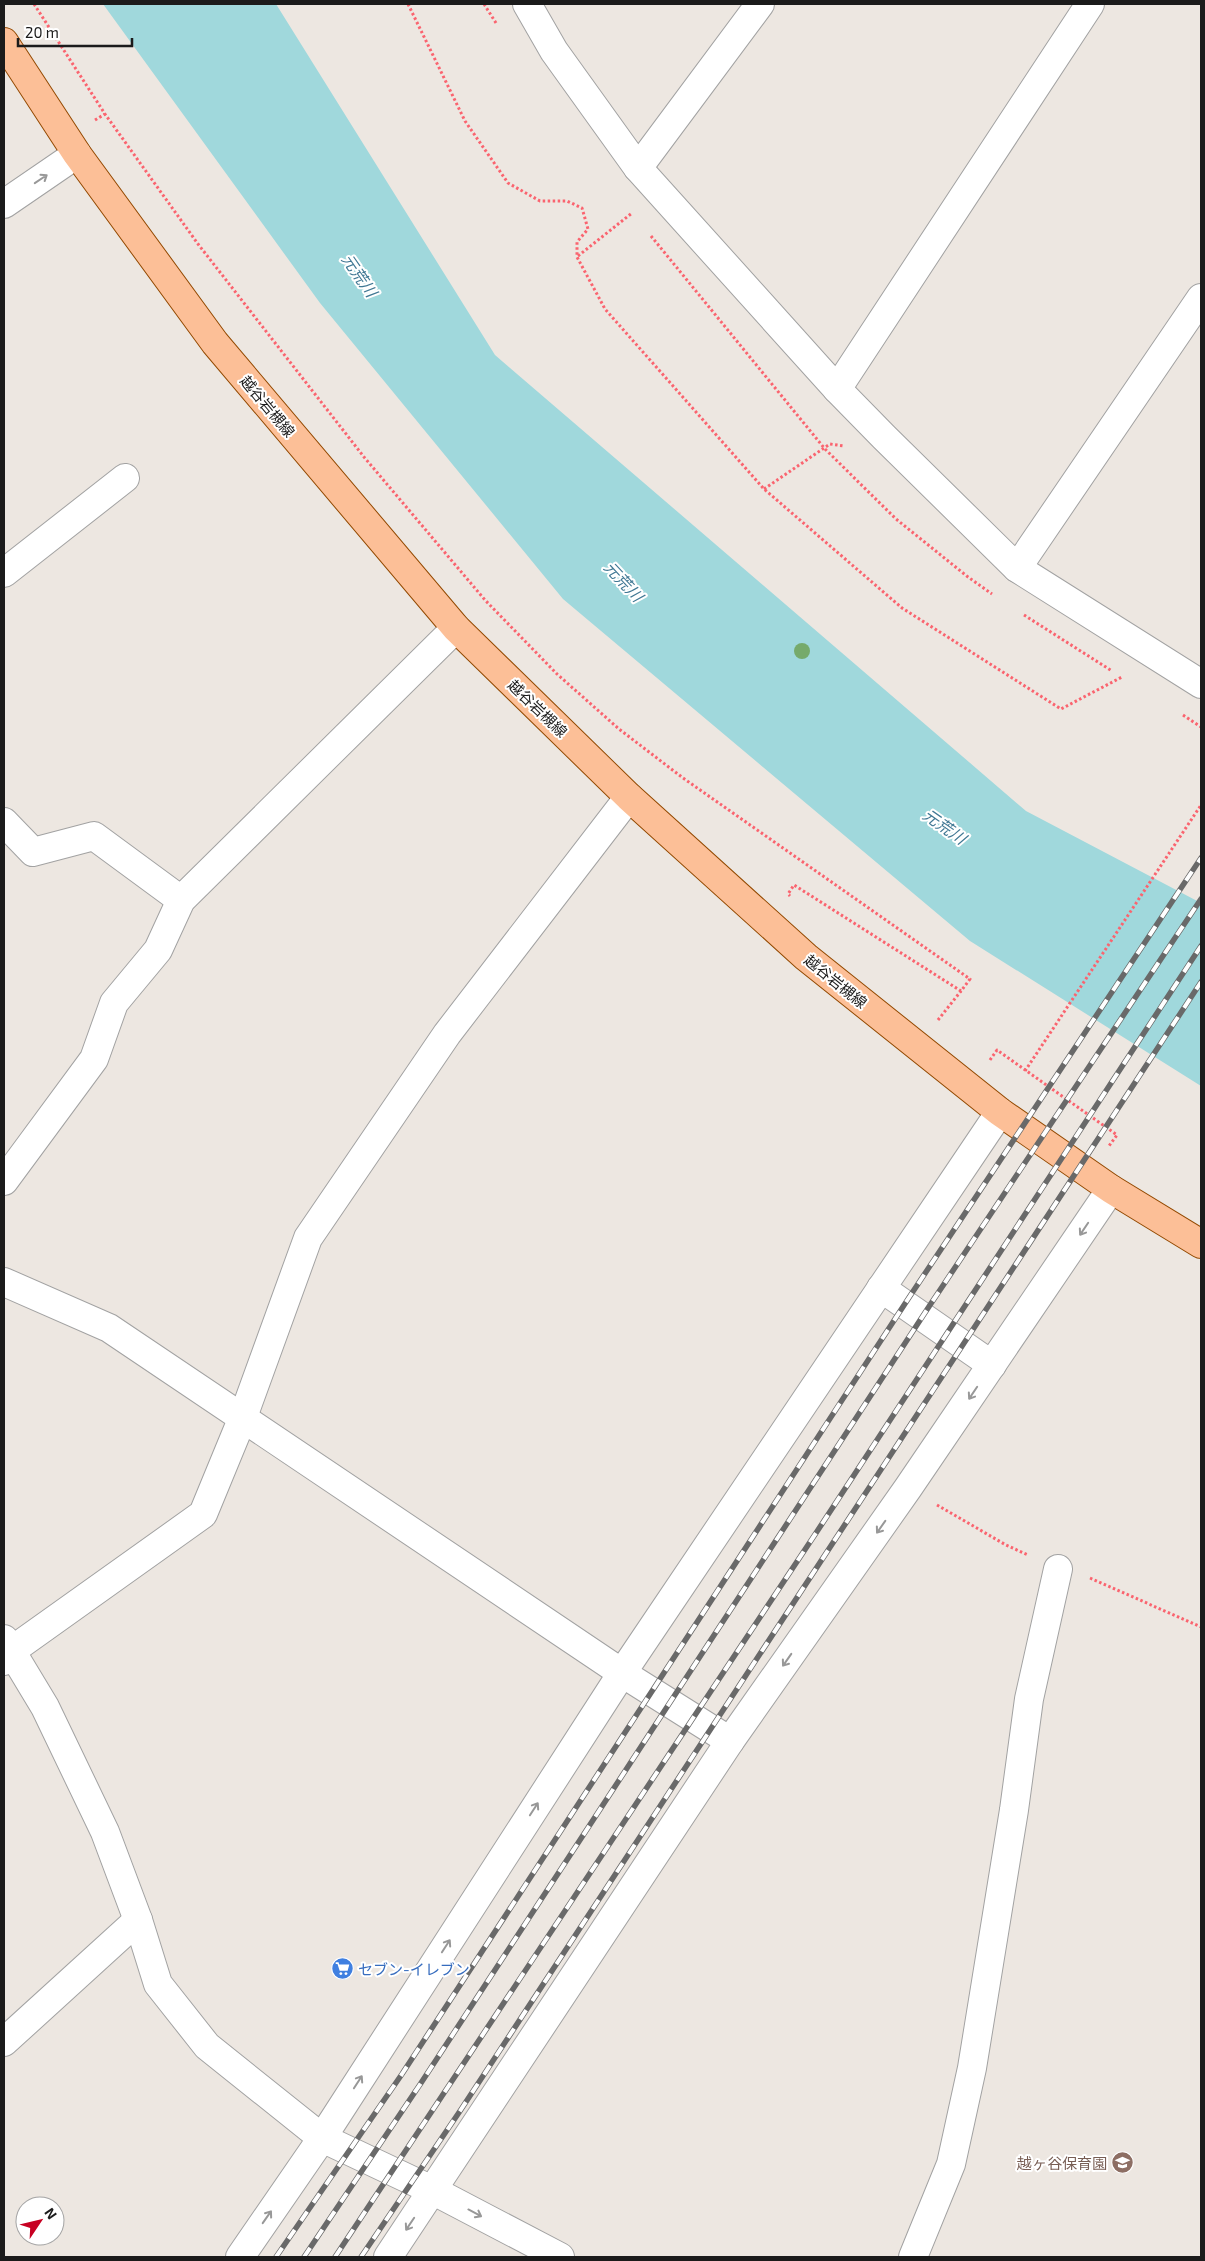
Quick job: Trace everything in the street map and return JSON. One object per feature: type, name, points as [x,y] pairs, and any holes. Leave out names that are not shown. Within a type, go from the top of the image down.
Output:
[{"type":"main road","name":"越谷岩槻線","points":[[4,42],[78,154],[215,343],[456,628],[629,797],[806,957],[1000,1112],[1111,1189],[1201,1244]]},
{"type":"street","points":[[527,4],[554,51],[638,168],[837,389],[1017,568],[1201,684]]},
{"type":"street","points":[[638,168],[760,4]]},
{"type":"street","points":[[837,389],[1090,4]]},
{"type":"street","points":[[4,204],[78,154]]},
{"type":"street","points":[[1017,568],[1201,298]]},
{"type":"street","points":[[4,573],[124,478]]},
{"type":"street","points":[[4,1181],[94,1059],[114,1004],[158,950],[181,900],[456,628]]},
{"type":"street","points":[[560,2257],[432,2190],[322,2138],[207,2046],[158,1984],[138,1920],[105,1832],[45,1707],[6,1650],[203,1514],[243,1417],[308,1238],[447,1034],[629,797]]},
{"type":"street","points":[[4,822],[33,852],[94,836],[181,900]]},
{"type":"street","points":[[240,2257],[322,2138],[622,1673],[1000,1112]]},
{"type":"street","points":[[388,2257],[730,1741],[908,1488],[1111,1189]]},
{"type":"street","points":[[4,1282],[109,1328],[622,1673],[730,1741]]},
{"type":"street","points":[[881,1288],[992,1365]]},
{"type":"street","points":[[913,2257],[951,2164],[970,2078],[1014,1810],[1029,1699],[1058,1569]]},
{"type":"street","points":[[4,2042],[138,1920]]},
{"type":"path","points":[[34,4],[105,114],[198,244],[364,457],[485,600],[557,674],[619,729],[683,778],[970,979],[945,1011]]},
{"type":"path","points":[[408,4],[465,121],[508,183],[540,201],[567,201],[582,208],[588,228],[578,242],[577,257],[605,309],[764,489],[902,608],[1061,709],[1122,677]]},
{"type":"path","points":[[96,121],[105,114]]},
{"type":"path","points":[[577,257],[632,212]]},
{"type":"path","points":[[764,489],[830,444],[839,446]]},
{"type":"path","points":[[1025,1071],[1201,805]]},
{"type":"path","points":[[796,900],[788,894],[794,885],[961,991]]},
{"type":"path","points":[[985,1067],[997,1050],[1117,1135],[1106,1150]]},
{"type":"water","name":"元荒川","points":[[103,4],[276,4],[495,355],[1026,811],[1201,903],[1201,1086],[970,941],[563,599],[320,303]]},
{"type":"railway","points":[[276,2257],[402,2074],[910,1296],[1201,858]]},
{"type":"railway","points":[[304,2257],[421,2083],[930,1305],[1201,899]]},
{"type":"railway","points":[[335,2257],[816,1533],[1201,946]]},
{"type":"railway","points":[[361,2257],[460,2111],[1201,982]]},
{"type":"place","name":"セブン-イレブン","points":[[342,1969]]},
{"type":"place","name":"越ヶ谷保育園","points":[[1123,2163]]}]
